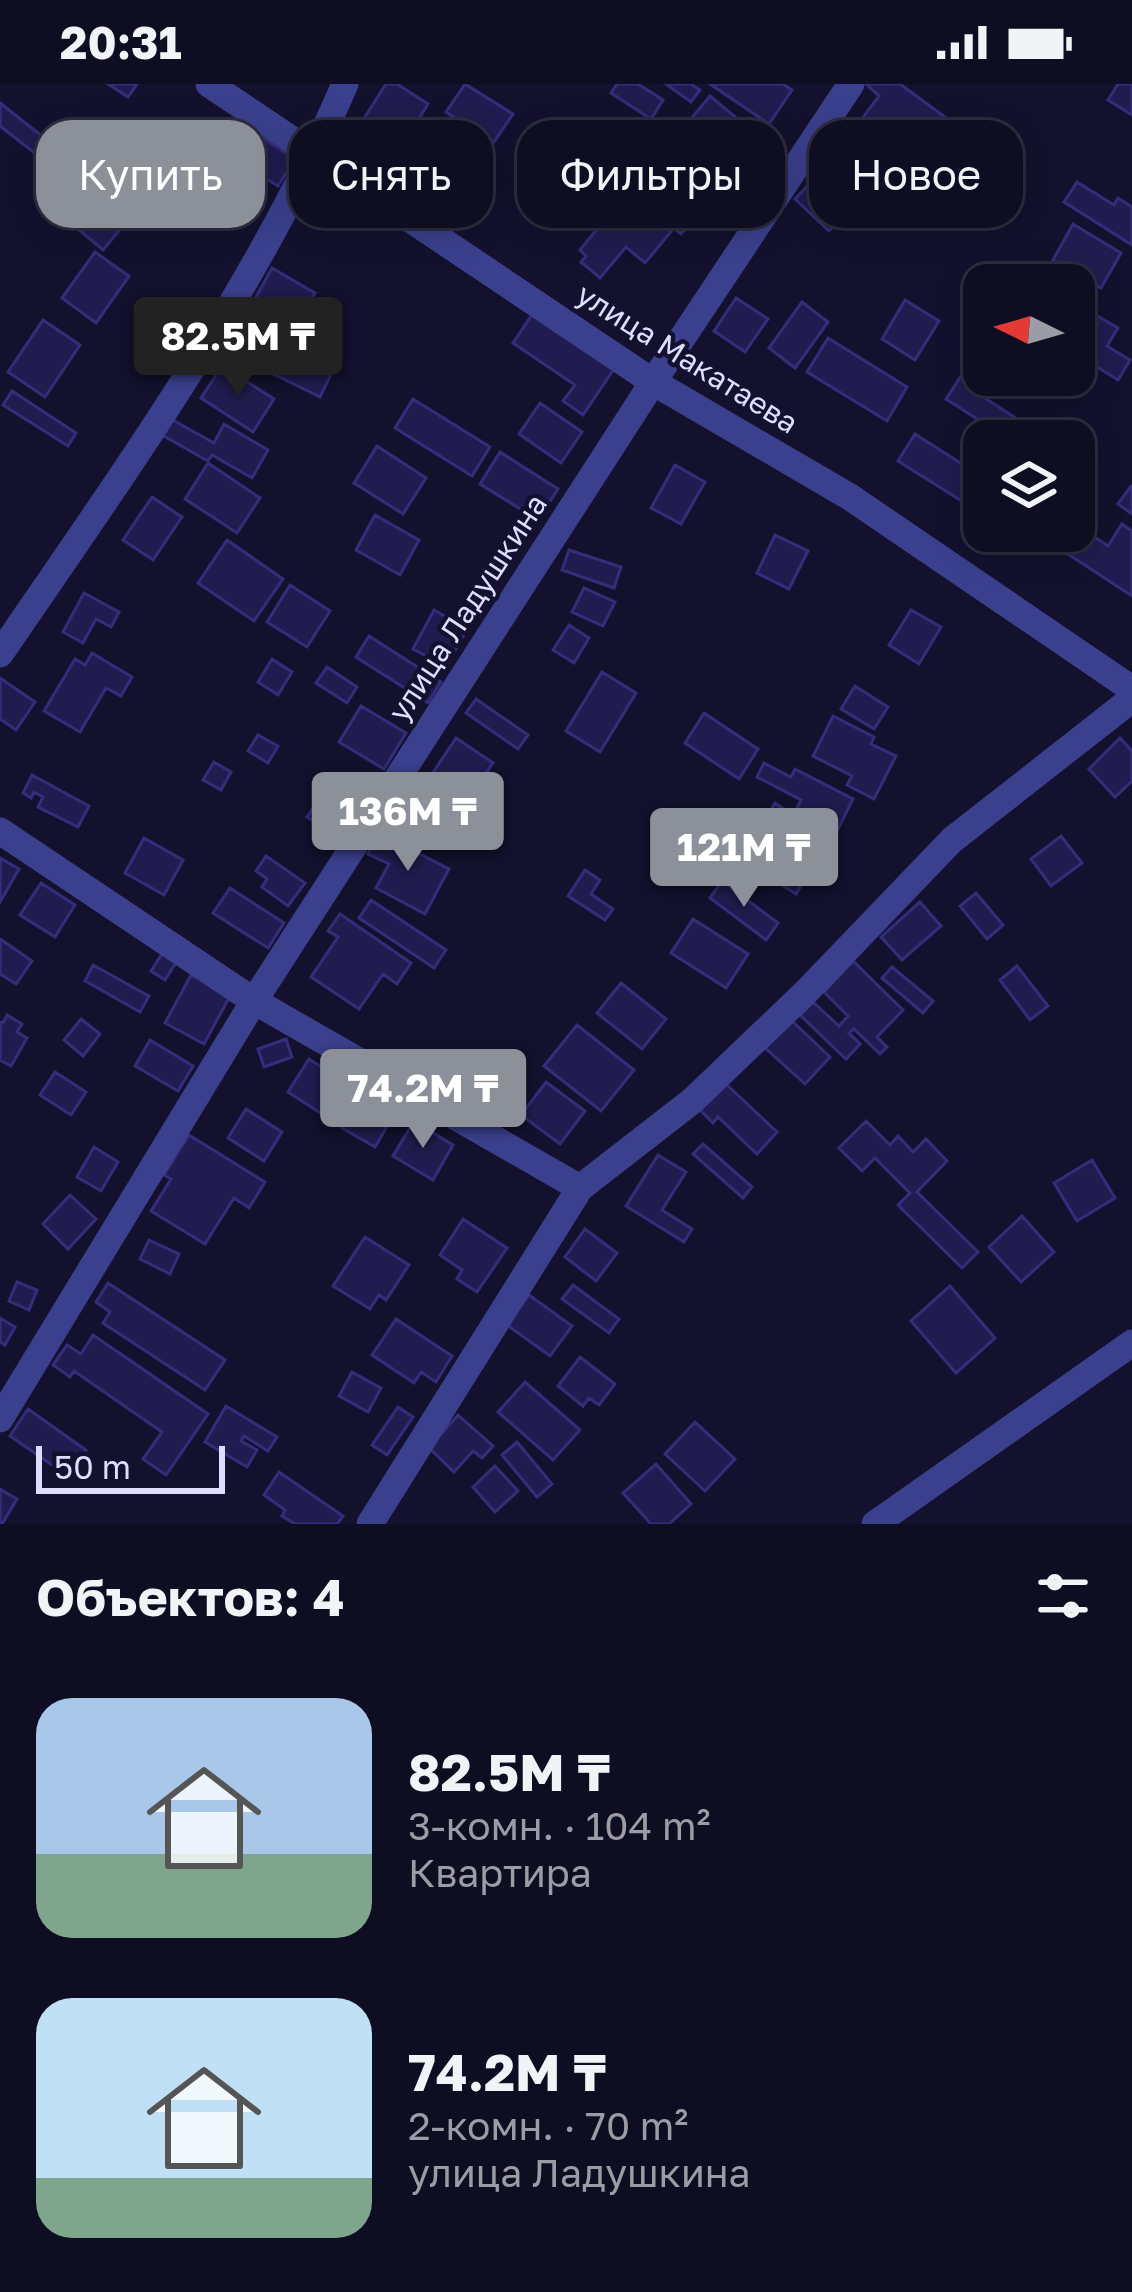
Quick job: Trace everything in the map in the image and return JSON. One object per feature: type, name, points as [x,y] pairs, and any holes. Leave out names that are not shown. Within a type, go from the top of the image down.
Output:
[{"type":"street","name":"улица Макатаева","points":[[209,84],[289,137]]},
{"type":"street","points":[[330,120],[345,84]]},
{"type":"street","name":"улица Ладушкина","points":[[0,1419],[254,1001],[851,84]]},
{"type":"street","points":[[0,654],[224,320],[289,201]]},
{"type":"street","name":"улица Макатаева","points":[[425,228],[653,382],[850,497],[1132,689]]},
{"type":"street","points":[[370,1524],[580,1189],[692,1101],[805,993],[952,840],[1132,698]]},
{"type":"street","points":[[0,831],[254,1001],[580,1189]]},
{"type":"street","points":[[875,1524],[1132,1343]]},
{"type":"building","points":[[108,84],[137,84],[128,97]]},
{"type":"building","points":[[386,84],[397,84],[428,104],[418,120],[363,120]]},
{"type":"building","points":[[465,84],[513,114],[493,143],[493,120],[455,120],[446,112]]},
{"type":"building","points":[[617,84],[638,84],[663,100],[651,119],[611,93]]},
{"type":"building","points":[[666,84],[691,84],[700,90],[691,102]]},
{"type":"building","points":[[710,84],[783,84],[792,90],[772,120],[763,120]]},
{"type":"building","points":[[866,84],[900,84],[945,117],[861,120],[879,96]]},
{"type":"building","points":[[1118,84],[1132,84],[1132,115],[1108,100]]},
{"type":"building","points":[[710,96],[739,120],[690,120]]},
{"type":"building","points":[[0,103],[36,131],[36,154],[0,126]]},
{"type":"building","points":[[265,140],[289,155],[289,169],[278,186],[265,178]]},
{"type":"building","points":[[1077,182],[1114,205],[1118,198],[1132,207],[1132,245],[1064,202]]},
{"type":"building","points":[[809,184],[809,212],[795,199]]},
{"type":"building","points":[[1073,224],[1121,253],[1101,288],[1095,284],[1095,264],[1053,260]]},
{"type":"building","points":[[113,228],[118,232],[103,250],[78,229]]},
{"type":"building","points":[[598,228],[674,228],[645,263],[626,247],[600,278],[581,262],[586,256],[580,250]]},
{"type":"building","points":[[95,252],[129,276],[96,323],[62,298]]},
{"type":"building","points":[[272,268],[315,293],[299,321],[256,297]]},
{"type":"building","points":[[736,298],[768,319],[745,352],[714,331]]},
{"type":"building","points":[[905,300],[939,321],[915,360],[882,339]]},
{"type":"building","points":[[802,302],[828,322],[795,368],[769,348]]},
{"type":"building","points":[[533,313],[614,369],[583,415],[563,401],[575,385],[513,343]]},
{"type":"building","points":[[1095,315],[1118,328],[1107,346],[1130,360],[1118,380],[1095,366]]},
{"type":"building","points":[[43,320],[80,345],[45,397],[8,372]]},
{"type":"building","points":[[237,324],[274,342],[278,333],[337,362],[320,397],[225,350]]},
{"type":"building","points":[[828,338],[907,387],[887,421],[807,372]]},
{"type":"building","points":[[222,366],[274,399],[253,432],[201,398]]},
{"type":"building","points":[[963,373],[963,396],[982,396],[1014,417],[979,420],[946,399]]},
{"type":"building","points":[[12,391],[76,433],[68,446],[3,405]]},
{"type":"building","points":[[413,399],[490,447],[472,476],[395,428]]},
{"type":"building","points":[[540,403],[582,432],[561,463],[519,434]]},
{"type":"building","points":[[171,419],[214,443],[224,424],[268,450],[252,478],[212,455],[208,461],[162,435]]},
{"type":"building","points":[[915,434],[963,465],[963,495],[960,500],[898,461]]},
{"type":"building","points":[[377,446],[426,478],[403,514],[354,483]]},
{"type":"building","points":[[500,452],[558,489],[538,520],[480,484]]},
{"type":"building","points":[[208,463],[260,498],[237,533],[185,499]]},
{"type":"building","points":[[675,465],[705,482],[681,524],[651,508]]},
{"type":"building","points":[[1132,487],[1132,514],[1118,504]]},
{"type":"building","points":[[152,497],[182,517],[153,560],[123,540]]},
{"type":"building","points":[[375,515],[419,540],[400,575],[356,550]]},
{"type":"building","points":[[1122,524],[1132,531],[1132,596],[1068,554],[1095,552],[1095,537],[1108,546]]},
{"type":"building","points":[[775,535],[808,551],[789,589],[757,573]]},
{"type":"building","points":[[227,540],[283,579],[254,621],[198,583]]},
{"type":"building","points":[[569,550],[621,567],[614,588],[562,570]]},
{"type":"building","points":[[290,585],[330,611],[307,647],[267,622]]},
{"type":"building","points":[[584,588],[615,602],[603,626],[572,612]]},
{"type":"building","points":[[84,593],[119,612],[111,627],[96,619],[83,643],[63,632]]},
{"type":"building","points":[[434,610],[467,629],[446,667],[413,649]]},
{"type":"building","points":[[911,610],[941,627],[919,664],[889,645]]},
{"type":"building","points":[[569,625],[589,638],[574,663],[553,650]]},
{"type":"building","points":[[369,636],[441,682],[428,703],[356,657]]},
{"type":"building","points":[[92,653],[132,677],[121,696],[106,688],[80,732],[44,711],[75,659],[85,665]]},
{"type":"building","points":[[272,659],[292,672],[278,695],[258,682]]},
{"type":"building","points":[[327,667],[357,687],[347,703],[316,683]]},
{"type":"building","points":[[602,672],[636,693],[600,752],[566,731]]},
{"type":"building","points":[[0,678],[35,702],[16,730],[0,719]]},
{"type":"building","points":[[855,686],[888,707],[874,729],[841,709]]},
{"type":"building","points":[[476,699],[528,735],[518,749],[466,713]]},
{"type":"building","points":[[361,706],[406,733],[384,769],[339,742]]},
{"type":"building","points":[[704,713],[758,749],[739,779],[685,743]]},
{"type":"building","points":[[833,716],[874,737],[871,744],[896,756],[874,799],[847,785],[852,776],[813,756]]},
{"type":"building","points":[[258,735],[278,746],[268,763],[248,751]]},
{"type":"building","points":[[456,738],[493,763],[466,802],[430,777]]},
{"type":"building","points":[[1120,738],[1132,751],[1132,781],[1115,797],[1089,769]]},
{"type":"building","points":[[214,762],[231,772],[221,790],[203,780]]},
{"type":"building","points":[[764,763],[791,777],[795,769],[853,799],[837,831],[796,810],[801,800],[757,777]]},
{"type":"building","points":[[32,775],[89,806],[78,827],[38,807],[43,797],[23,793]]},
{"type":"building","points":[[323,792],[353,811],[337,836],[307,817]]},
{"type":"building","points":[[408,792],[434,812],[417,834],[392,815]]},
{"type":"building","points":[[775,803],[791,814],[775,838],[815,863],[796,894],[740,859]]},
{"type":"building","points":[[379,833],[449,869],[425,914],[376,888],[389,864],[368,854]]},
{"type":"building","points":[[724,834],[740,844],[725,867],[710,857]]},
{"type":"building","points":[[1061,836],[1082,863],[1051,886],[1031,859]]},
{"type":"building","points":[[144,838],[183,860],[164,895],[125,873]]},
{"type":"building","points":[[266,856],[305,883],[288,906],[262,887],[267,879],[256,871]]},
{"type":"building","points":[[0,858],[19,869],[0,902]]},
{"type":"building","points":[[585,870],[600,880],[591,894],[613,909],[605,920],[568,896]]},
{"type":"building","points":[[722,881],[778,923],[766,940],[710,898]]},
{"type":"building","points":[[41,883],[75,905],[55,937],[20,915]]},
{"type":"building","points":[[230,888],[284,923],[268,948],[213,913]]},
{"type":"building","points":[[976,893],[1003,925],[987,939],[960,906]]},
{"type":"building","points":[[371,900],[446,950],[434,968],[359,918]]},
{"type":"building","points":[[920,902],[941,926],[902,960],[881,937]]},
{"type":"building","points":[[340,914],[411,963],[397,984],[383,974],[359,1009],[311,977],[338,937],[328,931]]},
{"type":"building","points":[[693,919],[748,954],[726,988],[671,953]]},
{"type":"building","points":[[0,939],[32,961],[16,984],[0,974]]},
{"type":"building","points":[[165,949],[179,958],[165,980],[151,971]]},
{"type":"building","points":[[853,961],[903,1010],[877,1037],[887,1047],[880,1054],[854,1029],[849,1033],[860,1044],[846,1059],[800,1015],[813,1002],[839,1026],[848,1016],[824,992]]},
{"type":"building","points":[[93,965],[149,996],[140,1012],[85,981]]},
{"type":"building","points":[[1017,966],[1048,1006],[1030,1020],[1000,980]]},
{"type":"building","points":[[892,967],[933,1001],[923,1013],[882,978]]},
{"type":"building","points":[[191,975],[230,996],[204,1044],[165,1023]]},
{"type":"building","points":[[621,983],[666,1019],[642,1049],[597,1013]]},
{"type":"building","points":[[7,1015],[22,1024],[17,1032],[27,1038],[11,1066],[0,1060],[0,1022]]},
{"type":"building","points":[[81,1019],[100,1034],[83,1056],[64,1040]]},
{"type":"building","points":[[791,1020],[830,1057],[805,1084],[765,1048]]},
{"type":"building","points":[[577,1025],[634,1070],[601,1111],[544,1066]]},
{"type":"building","points":[[286,1039],[292,1057],[264,1067],[258,1049]]},
{"type":"building","points":[[150,1040],[193,1066],[178,1091],[135,1066]]},
{"type":"building","points":[[309,1059],[346,1083],[325,1116],[288,1092]]},
{"type":"building","points":[[55,1072],[86,1092],[71,1115],[40,1095]]},
{"type":"building","points":[[546,1082],[585,1111],[560,1144],[521,1115]]},
{"type":"building","points":[[725,1083],[777,1132],[757,1154],[718,1117],[713,1123],[700,1110]]},
{"type":"building","points":[[364,1088],[398,1108],[375,1147],[342,1128]]},
{"type":"building","points":[[246,1109],[282,1132],[264,1161],[228,1138]]},
{"type":"building","points":[[414,1121],[453,1145],[433,1180],[393,1156]]},
{"type":"building","points":[[866,1121],[890,1145],[898,1136],[913,1152],[926,1139],[947,1161],[917,1192],[978,1252],[962,1268],[898,1205],[910,1193],[875,1158],[862,1171],[839,1148]]},
{"type":"building","points":[[189,1135],[265,1182],[249,1208],[234,1198],[205,1244],[151,1211],[171,1179],[164,1175]]},
{"type":"building","points":[[703,1144],[752,1187],[743,1198],[693,1154]]},
{"type":"building","points":[[94,1147],[118,1162],[101,1191],[77,1177]]},
{"type":"building","points":[[658,1155],[686,1172],[662,1210],[692,1229],[684,1242],[626,1206]]},
{"type":"building","points":[[1092,1160],[1115,1198],[1077,1221],[1054,1183]]},
{"type":"building","points":[[70,1195],[96,1219],[68,1249],[43,1224]]},
{"type":"building","points":[[1022,1216],[1054,1252],[1021,1282],[989,1247]]},
{"type":"building","points":[[463,1219],[507,1248],[477,1292],[457,1279],[462,1270],[440,1255]]},
{"type":"building","points":[[585,1229],[617,1253],[596,1281],[565,1257]]},
{"type":"building","points":[[365,1237],[409,1265],[386,1300],[379,1295],[370,1309],[333,1286]]},
{"type":"building","points":[[149,1240],[179,1254],[170,1274],[140,1259]]},
{"type":"building","points":[[17,1282],[37,1290],[29,1310],[9,1301]]},
{"type":"building","points":[[108,1283],[225,1360],[205,1390],[103,1323],[110,1312],[96,1302]]},
{"type":"building","points":[[573,1285],[619,1319],[609,1333],[562,1299]]},
{"type":"building","points":[[950,1286],[995,1338],[956,1373],[911,1321]]},
{"type":"building","points":[[529,1295],[572,1326],[550,1356],[507,1325]]},
{"type":"building","points":[[0,1318],[15,1327],[5,1345],[0,1342]]},
{"type":"building","points":[[396,1319],[452,1356],[436,1382],[421,1372],[414,1383],[372,1355]]},
{"type":"building","points":[[93,1335],[208,1414],[166,1475],[143,1459],[162,1432],[74,1371],[70,1377],[53,1365],[67,1345],[81,1354]]},
{"type":"building","points":[[580,1357],[615,1384],[599,1405],[589,1398],[583,1406],[558,1386]]},
{"type":"building","points":[[352,1372],[381,1388],[368,1412],[339,1396]]},
{"type":"building","points":[[525,1382],[580,1430],[553,1460],[498,1412]]},
{"type":"building","points":[[226,1406],[277,1437],[268,1451],[244,1436],[241,1441],[257,1450],[247,1467],[205,1442]]},
{"type":"building","points":[[398,1407],[413,1417],[387,1455],[372,1445]]},
{"type":"building","points":[[28,1409],[86,1450],[68,1476],[10,1436]]},
{"type":"building","points":[[458,1415],[493,1446],[482,1458],[473,1451],[454,1472],[429,1448]]},
{"type":"building","points":[[695,1422],[735,1459],[705,1491],[665,1454]]},
{"type":"building","points":[[517,1442],[552,1484],[537,1497],[502,1455]]},
{"type":"building","points":[[656,1464],[691,1504],[669,1524],[651,1524],[623,1493]]},
{"type":"building","points":[[495,1466],[518,1491],[495,1512],[473,1487]]},
{"type":"building","points":[[279,1472],[343,1516],[337,1524],[295,1524],[282,1516],[285,1510],[264,1495]]},
{"type":"building","points":[[0,1489],[17,1499],[2,1524],[0,1524]]}]
